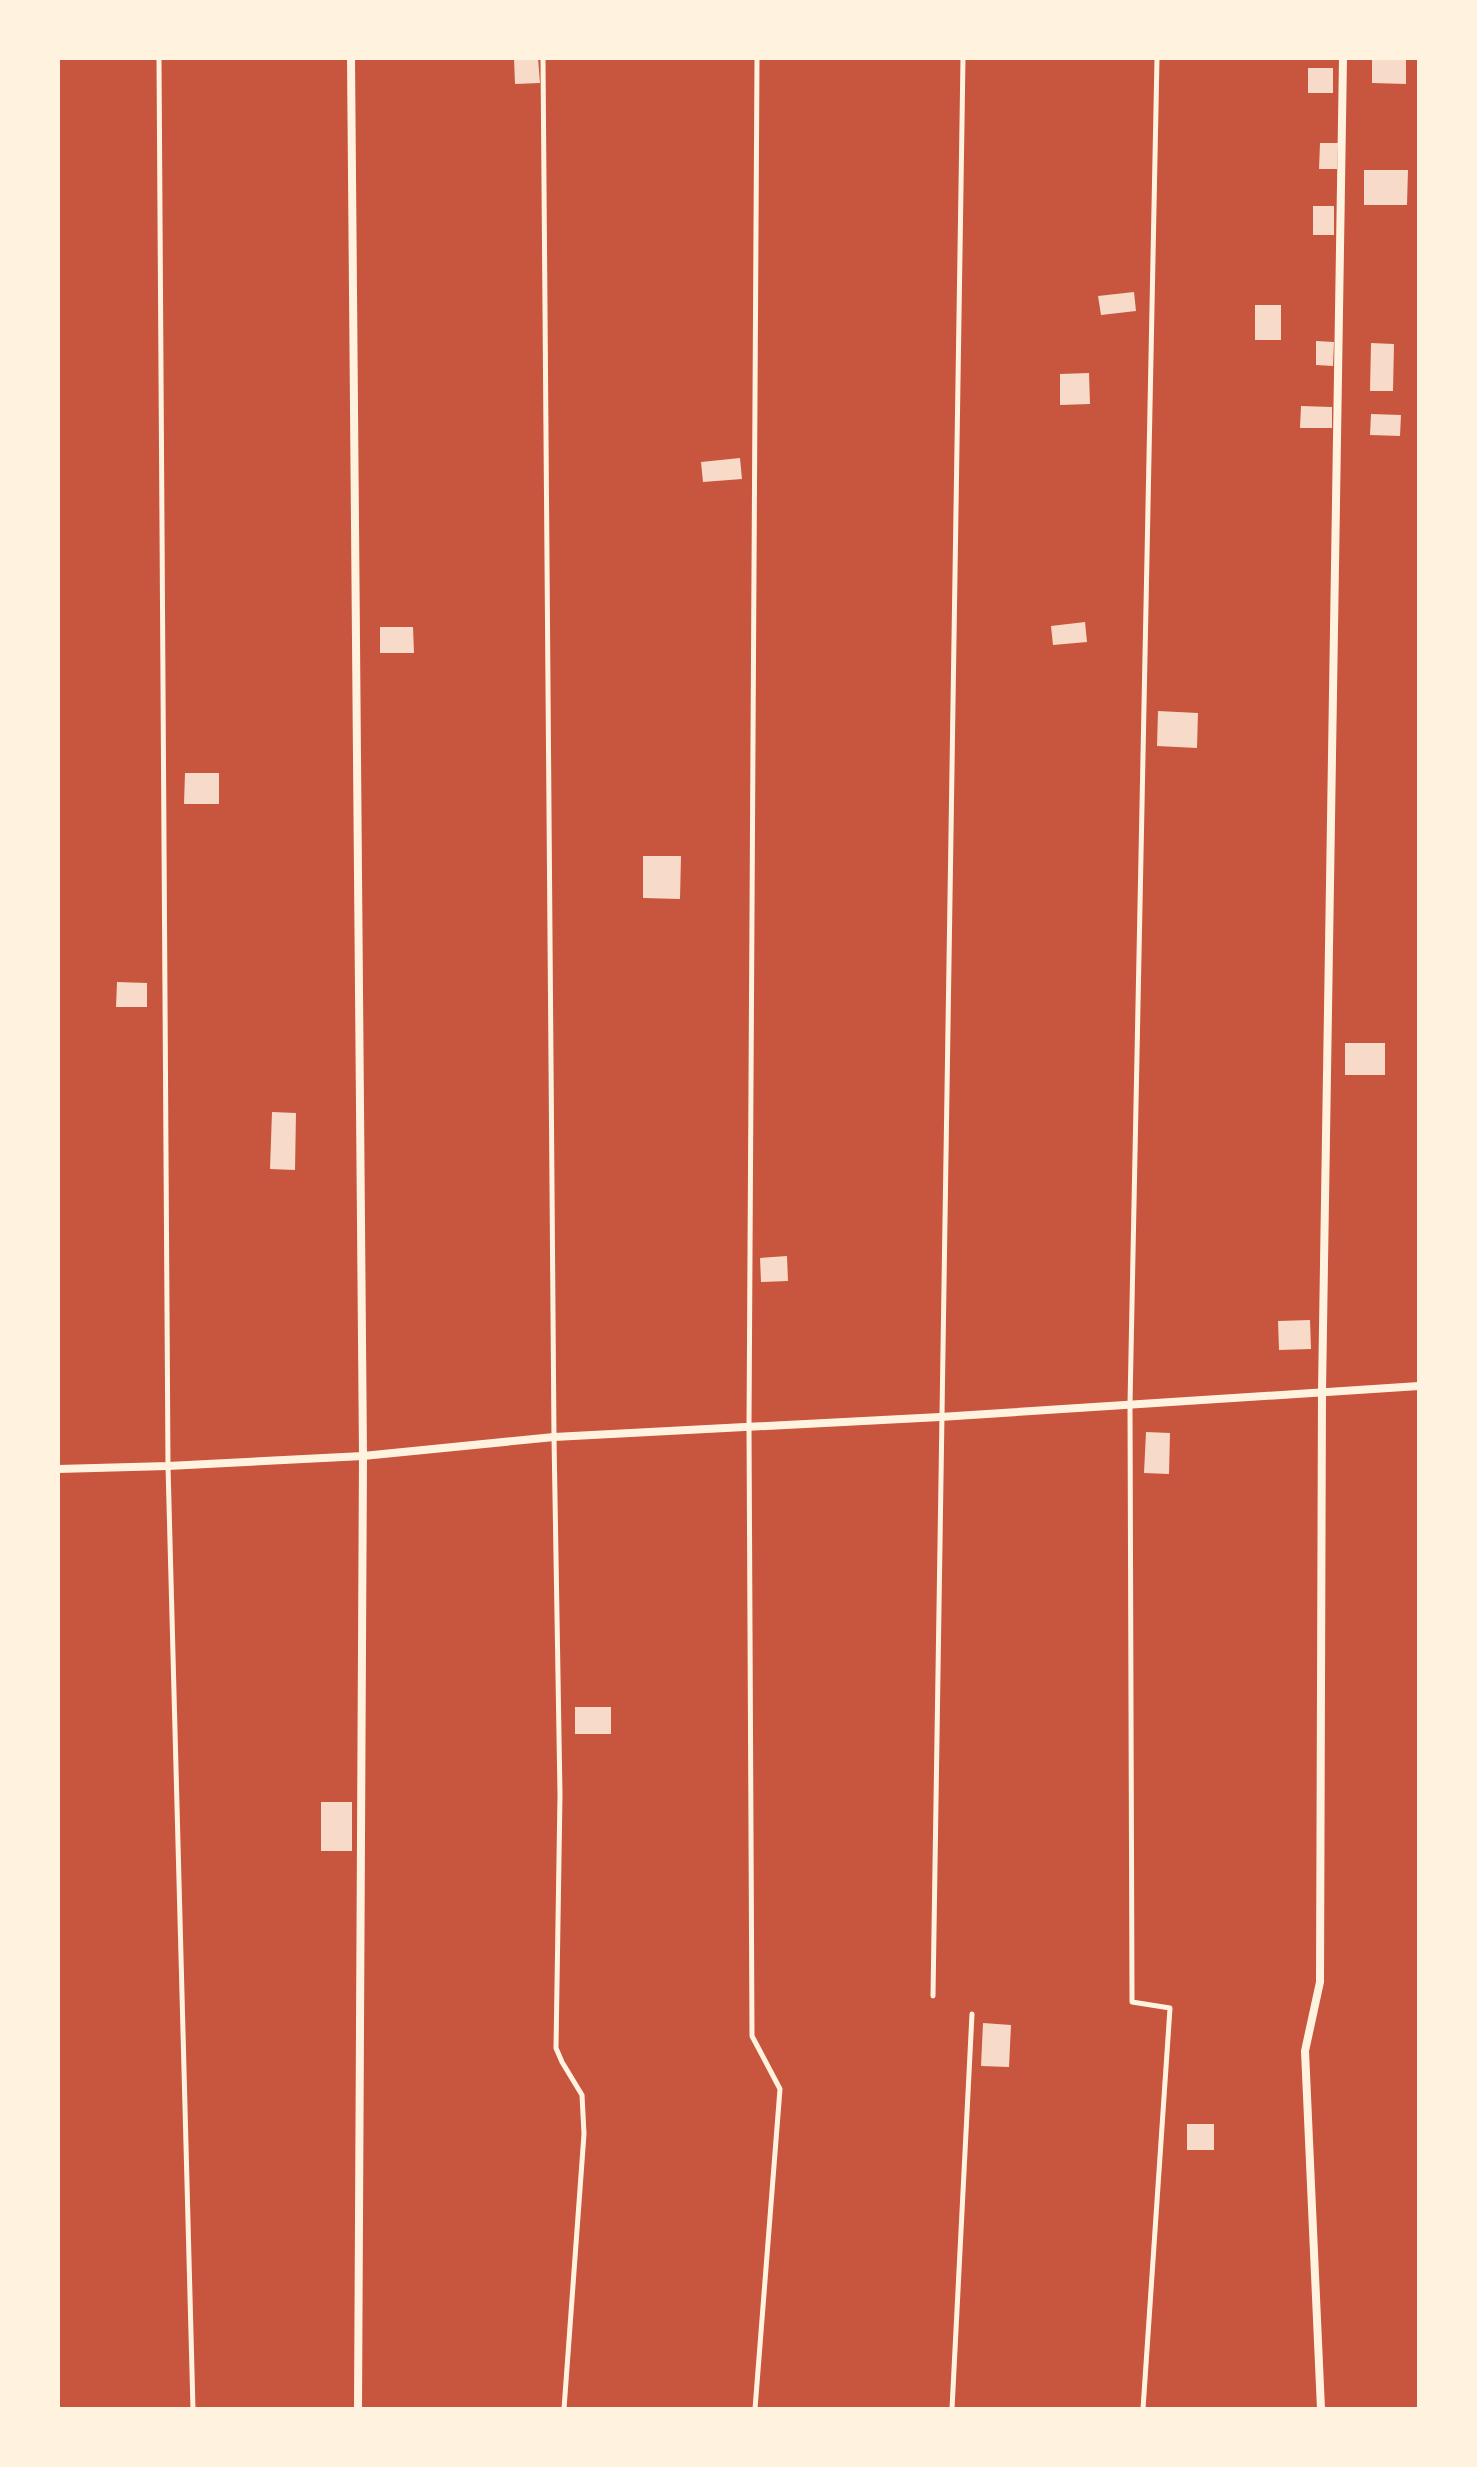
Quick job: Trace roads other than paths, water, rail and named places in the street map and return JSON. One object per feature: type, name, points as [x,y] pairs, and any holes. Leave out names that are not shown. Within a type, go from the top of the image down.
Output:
[{"type":"street","points":[[351,58],[363,1456],[358,2409]]},
{"type":"street","points":[[1321,2409],[1305,2051],[1320,1982],[1322,1391],[1343,58]]},
{"type":"street","points":[[58,1469],[363,1456],[554,1437],[940,1417],[1419,1386]]},
{"type":"lane","points":[[159,58],[168,1466],[193,2409]]},
{"type":"lane","points":[[543,58],[554,1437],[560,1795],[556,2048],[582,2095],[584,2134],[564,2409]]},
{"type":"lane","points":[[755,2409],[780,2089],[752,2036],[749,1425],[757,58]]},
{"type":"lane","points":[[933,1996],[963,58]]},
{"type":"lane","points":[[1143,2409],[1170,2008],[1132,2002],[1130,1404],[1157,58]]},
{"type":"lane","points":[[952,2409],[972,2014]]}]
